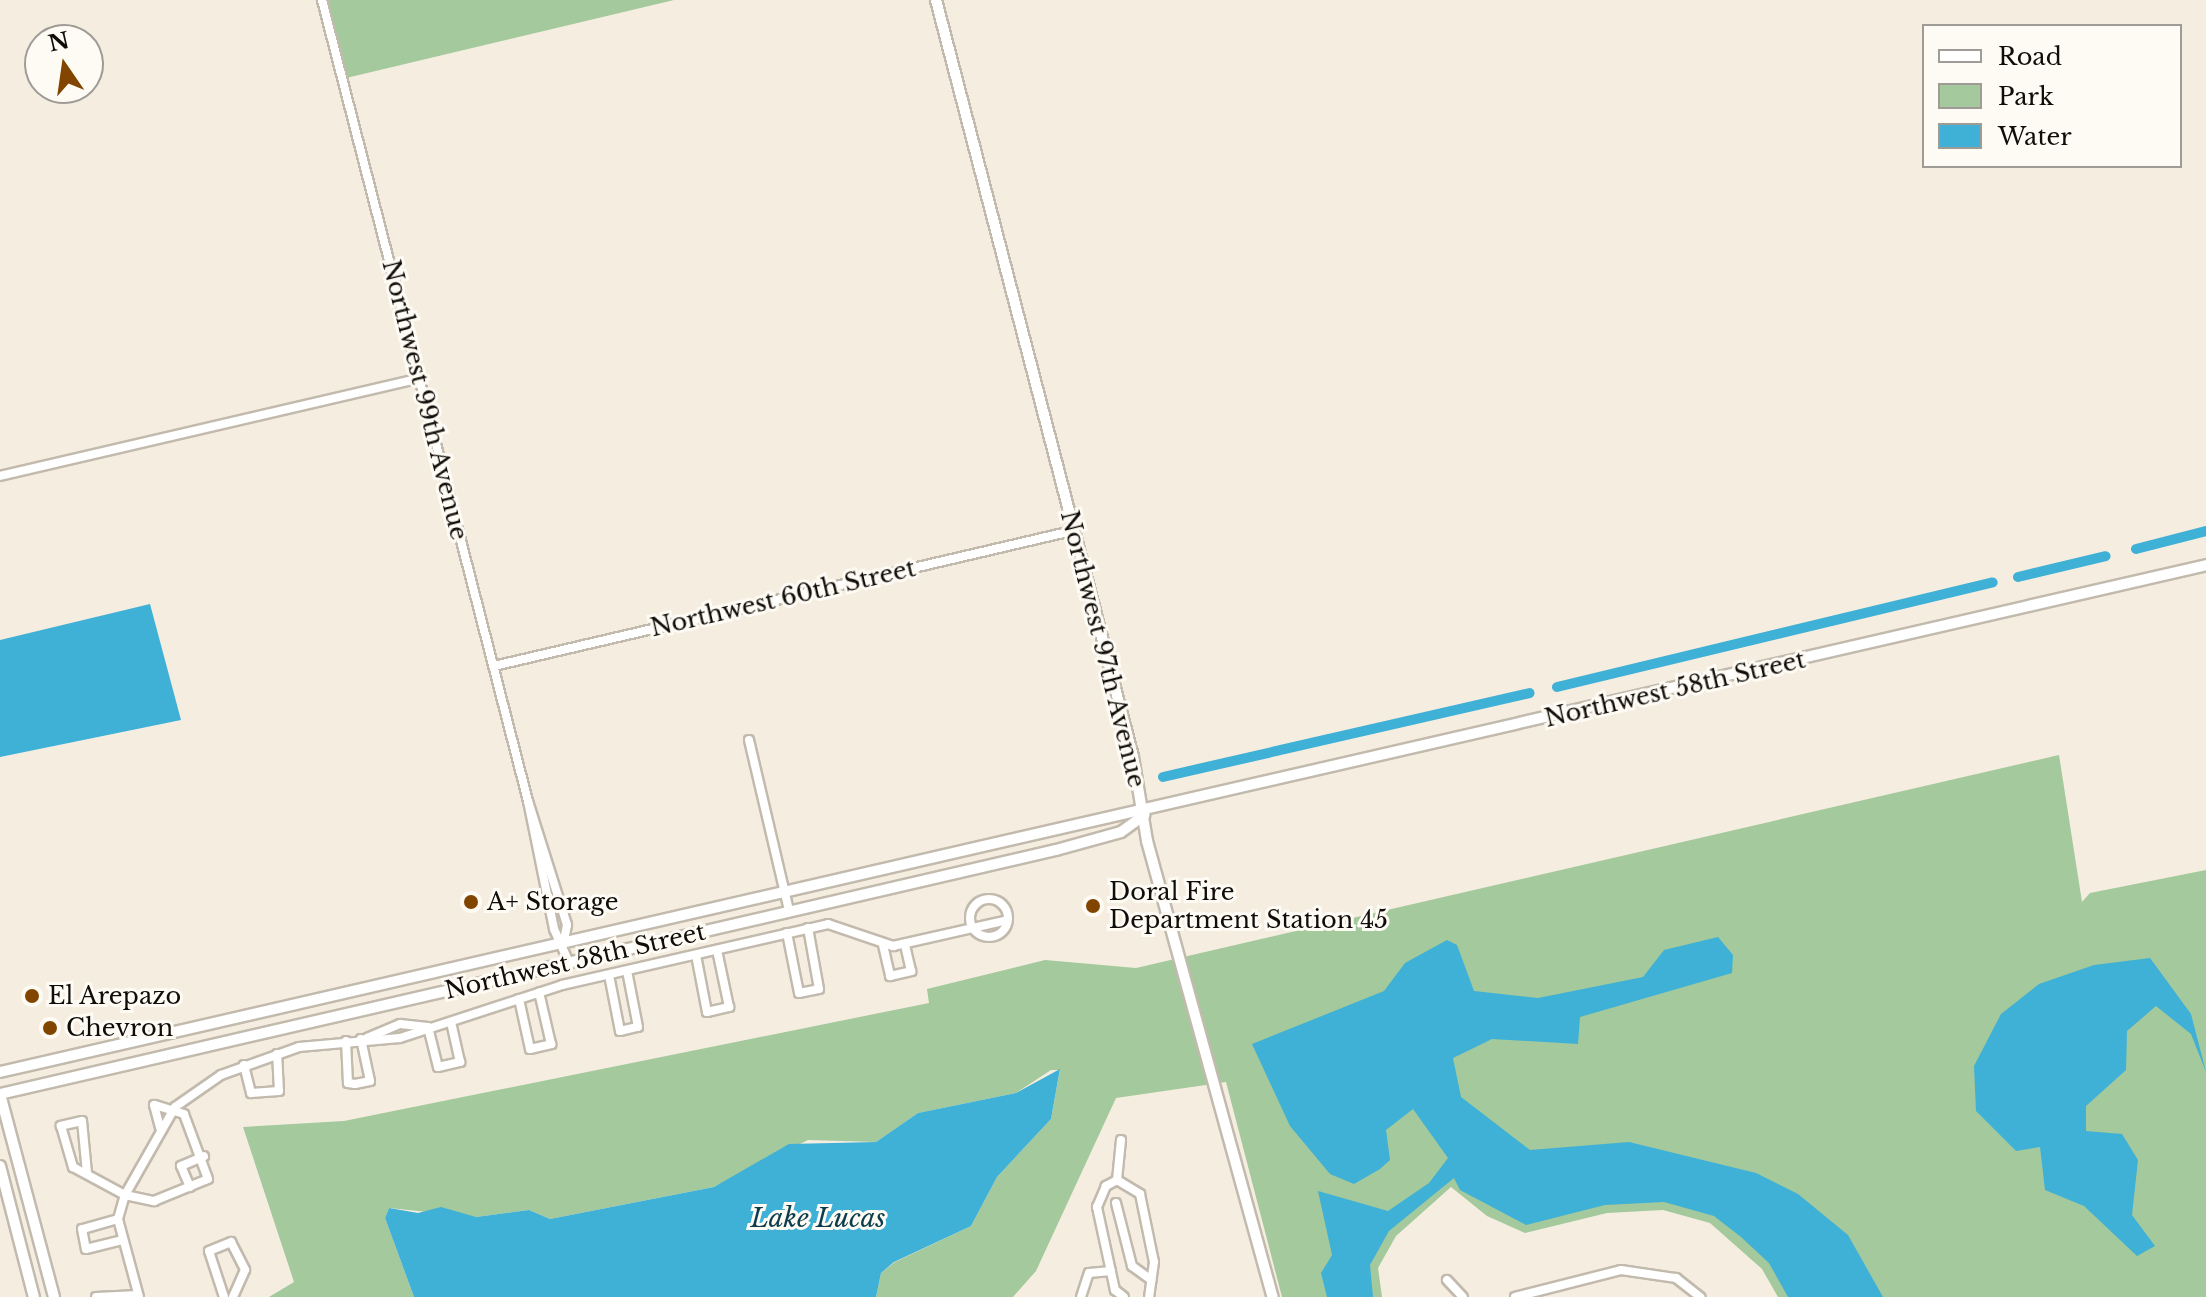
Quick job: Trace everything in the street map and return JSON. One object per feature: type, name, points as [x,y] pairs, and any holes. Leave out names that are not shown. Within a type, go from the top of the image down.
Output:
[{"type":"street","name":"Northwest 99th Avenue","points":[[322,0],[528,801],[567,925],[564,941]]},
{"type":"street","name":"Northwest 97th Avenue","points":[[936,0],[1144,815],[1273,1297]]},
{"type":"street","points":[[0,476],[420,378]]},
{"type":"street","name":"Northwest 60th Street","points":[[494,666],[1072,531]]},
{"type":"street","name":"Northwest 58th Street","points":[[0,1072],[1115,813],[1144,815],[2206,565]]},
{"type":"street","points":[[749,740],[789,910]]},
{"type":"street","name":"Northwest 99th Avenue","points":[[528,801],[546,898],[564,941]]},
{"type":"street","name":"Northwest 58th Street","points":[[0,1094],[1084,843],[1121,832],[1144,815]]},
{"type":"street","points":[[984,894],[998,900],[1004,921],[1006,934],[984,941],[976,927],[975,901],[984,894]]},
{"type":"street","points":[[364,1038],[393,1040],[539,992],[808,928],[844,924],[883,945],[905,944],[1004,921]]},
{"type":"street","points":[[787,933],[799,993],[819,989],[808,928]]},
{"type":"street","points":[[564,941],[569,962]]},
{"type":"street","points":[[883,945],[890,976],[911,971],[905,944]]},
{"type":"street","points":[[696,955],[707,1012],[729,1007],[717,950]]},
{"type":"street","points":[[609,975],[620,1031],[638,1027],[627,971]]},
{"type":"street","points":[[519,999],[530,1049],[551,1044],[539,992]]},
{"type":"street","points":[[428,1027],[438,1067],[460,1062],[451,1022]]},
{"type":"street","points":[[96,1297],[137,1296],[118,1219],[125,1195],[160,1128],[175,1107],[198,1086],[277,1054],[364,1038],[400,1024],[428,1027]]},
{"type":"street","points":[[346,1041],[348,1083],[355,1084],[370,1081],[364,1038]]},
{"type":"street","points":[[244,1065],[251,1093],[279,1091],[277,1054]]},
{"type":"street","points":[[0,1094],[54,1297]]},
{"type":"street","points":[[160,1128],[151,1107],[175,1107]]},
{"type":"street","points":[[87,1173],[82,1121],[61,1126],[70,1162],[87,1173],[125,1195],[148,1202],[190,1187],[210,1175],[204,1156],[175,1107]]},
{"type":"street","points":[[1117,1180],[1121,1140]]},
{"type":"street","points":[[190,1187],[181,1166],[204,1156]]},
{"type":"street","points":[[0,1166],[34,1297]]},
{"type":"street","points":[[1117,1180],[1106,1186],[1097,1207],[1111,1271],[1124,1297]]},
{"type":"street","points":[[1117,1180],[1140,1194],[1154,1262],[1149,1297]]},
{"type":"street","points":[[1116,1203],[1132,1266],[1151,1280]]},
{"type":"street","points":[[118,1219],[82,1229],[86,1249],[123,1240]]},
{"type":"street","points":[[224,1297],[209,1251],[231,1242],[245,1270],[233,1297]]},
{"type":"street","points":[[1515,1297],[1621,1270],[1676,1278],[1700,1297]]},
{"type":"street","points":[[1081,1297],[1089,1273],[1111,1271]]},
{"type":"street","points":[[1447,1280],[1463,1297]]},
{"type":"green space","points":[[325,0],[674,0],[342,79]]},
{"type":"green space","points":[[2059,755],[2082,902],[2090,893],[2206,870],[2206,1297],[1778,1297],[1762,1269],[1710,1223],[1663,1210],[1607,1213],[1525,1233],[1487,1216],[1451,1187],[1396,1236],[1378,1268],[1382,1297],[1282,1297],[1226,1082],[1116,1098],[1036,1271],[1013,1297],[876,1297],[881,1273],[895,1262],[971,1226],[997,1177],[1051,1119],[1060,1070],[1051,1070],[1016,1093],[918,1113],[876,1142],[808,1140],[714,1187],[550,1219],[529,1210],[476,1217],[389,1208],[385,1218],[414,1297],[269,1297],[294,1282],[243,1127],[344,1121],[929,1003],[927,989],[1045,960],[1136,968]]},
{"type":"water","points":[[150,604],[181,720],[0,757],[0,640]]},
{"type":"water","points":[[1718,937],[1733,955],[1732,973],[1580,1017],[1578,1044],[1492,1039],[1453,1058],[1461,1097],[1530,1150],[1629,1142],[1756,1173],[1798,1194],[1848,1235],[1883,1297],[1788,1297],[1769,1263],[1714,1216],[1664,1202],[1605,1205],[1526,1225],[1460,1190],[1454,1178],[1389,1231],[1370,1265],[1373,1297],[1327,1297],[1321,1273],[1332,1255],[1318,1191],[1388,1211],[1429,1183],[1448,1158],[1413,1109],[1386,1130],[1390,1160],[1380,1169],[1354,1184],[1330,1174],[1290,1126],[1252,1044],[1384,991],[1405,963],[1447,940],[1457,945],[1474,991],[1538,998],[1643,977],[1664,950]]},
{"type":"water","points":[[2150,958],[2191,1014],[2206,1072],[2191,1034],[2156,1006],[2127,1031],[2126,1070],[2086,1106],[2086,1131],[2122,1134],[2138,1160],[2132,1215],[2155,1246],[2137,1256],[2084,1206],[2045,1190],[2040,1147],[2016,1151],[1976,1111],[1974,1066],[2001,1014],[2039,984],[2094,965]]},
{"type":"water","name":"Lake Lucas","points":[[1060,1069],[1051,1119],[997,1177],[971,1226],[894,1262],[881,1273],[876,1297],[414,1297],[385,1218],[389,1208],[418,1213],[441,1207],[476,1217],[529,1210],[550,1219],[714,1187],[789,1144],[876,1142],[918,1113],[1016,1093]]},
{"type":"waterway","points":[[2136,549],[2206,531]]},
{"type":"waterway","points":[[2018,577],[2106,556]]},
{"type":"waterway","points":[[1557,687],[1993,582]]},
{"type":"waterway","points":[[1163,777],[1529,693]]},
{"type":"place","name":"A+ Storage","points":[[471,902]]},
{"type":"place","name":"Doral Fire Department Station 45","points":[[1093,906]]},
{"type":"place","name":"El Arepazo","points":[[32,996]]},
{"type":"place","name":"Chevron","points":[[50,1028]]}]
